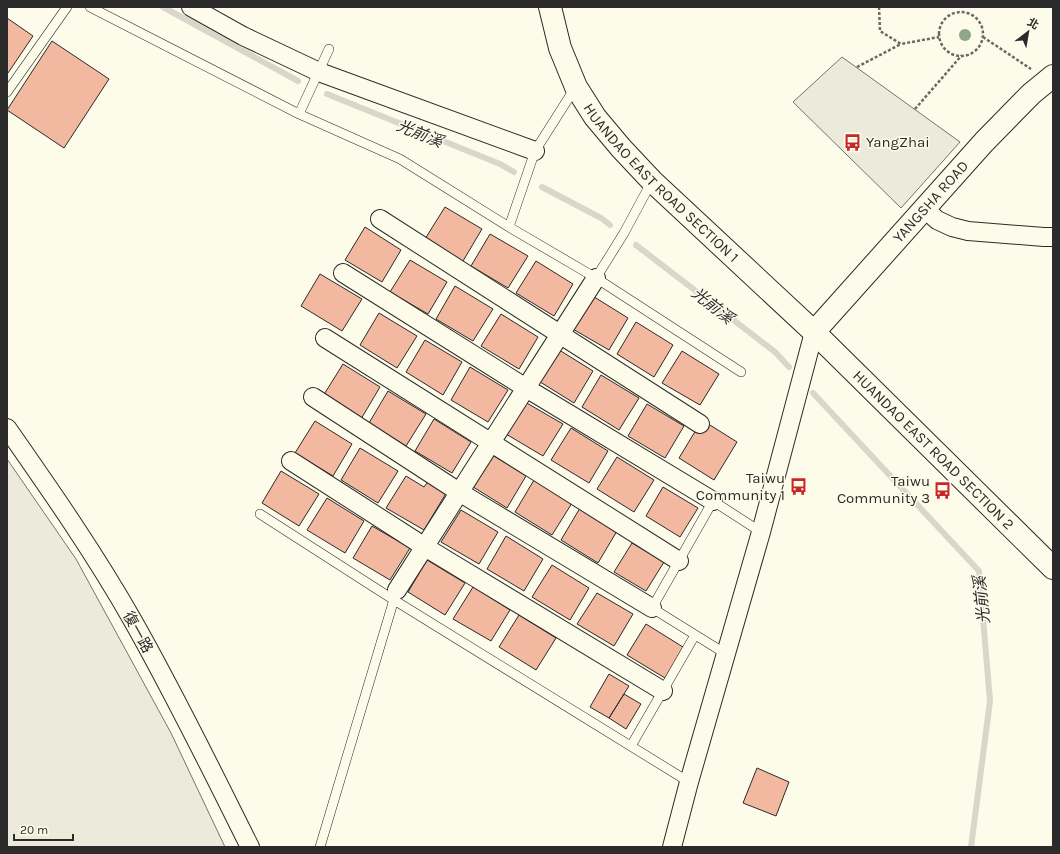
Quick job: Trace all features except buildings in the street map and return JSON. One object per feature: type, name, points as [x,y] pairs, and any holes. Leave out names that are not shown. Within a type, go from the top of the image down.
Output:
[{"type":"main road","name":"HUANDAO EAST ROAD SECTION 1","points":[[550,7],[560,48],[576,87],[595,117],[621,148],[652,181],[814,332]]},
{"type":"main road","name":"YANGSHA ROAD","points":[[814,332],[984,142],[1031,94],[1051,82]]},
{"type":"main road","name":"HUANDAO EAST ROAD SECTION 2","points":[[814,332],[1053,568]]},
{"type":"street","points":[[191,7],[243,36],[319,72],[535,151]]},
{"type":"street","points":[[924,208],[937,220],[952,227],[976,232],[1053,237]]},
{"type":"street","points":[[380,219],[700,424]]},
{"type":"street","points":[[343,273],[526,388],[713,501]]},
{"type":"street","points":[[396,595],[459,492],[596,278]]},
{"type":"street","points":[[672,847],[689,782],[761,532],[814,332]]},
{"type":"street","points":[[325,338],[679,561]]},
{"type":"street","points":[[312,397],[459,492],[652,608]]},
{"type":"street","name":"復一路","points":[[7,428],[89,548],[133,621],[250,847]]},
{"type":"street","points":[[291,461],[425,546],[663,691]]},
{"type":"lane","points":[[7,92],[67,7]]},
{"type":"lane","points":[[90,7],[300,114],[400,159],[509,227],[596,278],[741,372]]},
{"type":"lane","points":[[300,114],[329,49]]},
{"type":"lane","points":[[509,227],[535,151],[576,87]]},
{"type":"lane","points":[[596,278],[624,233],[652,181]]},
{"type":"lane","points":[[726,654],[652,608],[713,501],[761,532]]},
{"type":"lane","points":[[260,514],[396,595],[689,782]]},
{"type":"lane","points":[[320,847],[396,595]]},
{"type":"lane","points":[[631,746],[695,635]]},
{"type":"path","points":[[879,7],[880,31],[901,44]]},
{"type":"path","points":[[962,12],[970,13],[976,18],[982,29],[983,37],[976,50],[962,56],[955,55],[948,51],[943,46],[939,36],[942,22],[954,13],[962,12]]},
{"type":"path","points":[[857,67],[901,44],[939,36]]},
{"type":"path","points":[[983,37],[1051,82]]},
{"type":"path","points":[[915,109],[962,56]]},
{"type":"shaded area","points":[[842,57],[960,142],[901,208],[793,102]]},
{"type":"shaded area","points":[[7,459],[76,559],[171,733],[225,847],[7,847]]},
{"type":"waterway","name":"光前溪","points":[[163,7],[298,81]]},
{"type":"waterway","name":"光前溪","points":[[327,94],[500,164],[514,172]]},
{"type":"waterway","name":"光前溪","points":[[542,187],[601,218],[610,225]]},
{"type":"waterway","name":"光前溪","points":[[636,245],[775,352],[789,367]]},
{"type":"waterway","name":"光前溪","points":[[813,393],[979,571],[990,701],[971,847]]},
{"type":"place","name":"YangZhai","points":[[853,142]]},
{"type":"place","name":"Taiwu Community 1","points":[[798,487]]},
{"type":"place","name":"Taiwu Community 3","points":[[943,490]]}]
